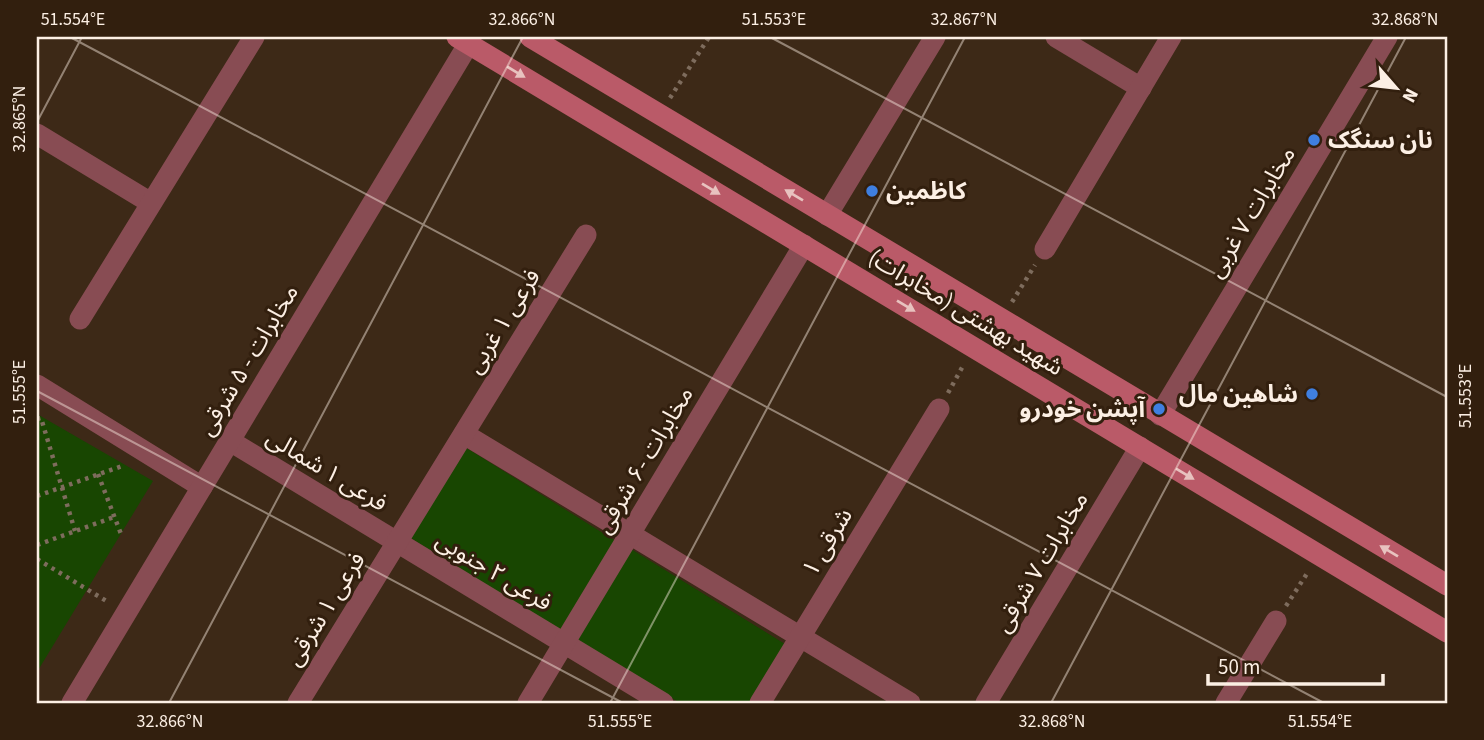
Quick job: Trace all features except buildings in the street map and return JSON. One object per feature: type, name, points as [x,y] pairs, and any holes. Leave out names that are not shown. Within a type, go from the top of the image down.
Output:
[{"type":"main road","name":"شهید بهشتی (مخابرات)","points":[[530,37],[1447,585]]},
{"type":"main road","name":"شهید بهشتی (مخابرات)","points":[[463,40],[1447,632]]},
{"type":"main road","points":[[600,122],[621,91]]},
{"type":"street","points":[[80,319],[254,37]]},
{"type":"street","points":[[827,215],[934,37]]},
{"type":"street","points":[[1056,37],[1140,88]]},
{"type":"street","points":[[1045,249],[1171,37]]},
{"type":"street","name":"مخابرات ۷ غربی","points":[[1160,415],[1387,37]]},
{"type":"street","name":"مخابرات - ۵ شرقی","points":[[72,703],[230,441],[463,40]]},
{"type":"street","points":[[37,134],[151,203]]},
{"type":"street","name":"فرعی ۱ غربی","points":[[397,543],[586,235]]},
{"type":"street","name":"مخابرات -۶ شرقی","points":[[528,703],[804,245]]},
{"type":"street","points":[[37,385],[202,487]]},
{"type":"street","name":"شرقی ۱","points":[[760,703],[939,409]]},
{"type":"street","points":[[464,434],[910,703]]},
{"type":"street","name":"فرعی ۱ شمالی","points":[[230,441],[397,543]]},
{"type":"street","name":"مخابرات ۷ شرقی","points":[[986,703],[1140,447]]},
{"type":"street","name":"فرعی ۲ جنوبی","points":[[397,543],[663,703]]},
{"type":"street","name":"فرعی ۱ شرقی","points":[[298,703],[397,543]]},
{"type":"street","points":[[1226,703],[1276,621]]},
{"type":"path","points":[[660,114],[709,37]]},
{"type":"path","points":[[1002,320],[1045,249]]},
{"type":"path","points":[[939,409],[974,347]]},
{"type":"path","points":[[37,419],[41,418],[75,531]]},
{"type":"path","points":[[37,496],[125,465]]},
{"type":"path","points":[[98,474],[121,534]]},
{"type":"path","points":[[37,545],[114,517]]},
{"type":"path","points":[[1276,621],[1319,555]]},
{"type":"path","points":[[37,559],[126,613]]},
{"type":"green space","points":[[37,414],[153,481],[37,672]]},
{"type":"green space","points":[[465,447],[619,543],[564,633],[409,537]]},
{"type":"green space","points":[[631,549],[785,644],[749,703],[680,703],[576,639]]},
{"type":"place","name":"نان سنگک","points":[[1314,140]]},
{"type":"place","name":"کاظمین","points":[[872,191]]},
{"type":"place","name":"شاهین مال","points":[[1312,394]]},
{"type":"place","name":"آپشن خودرو","points":[[1159,409]]}]
